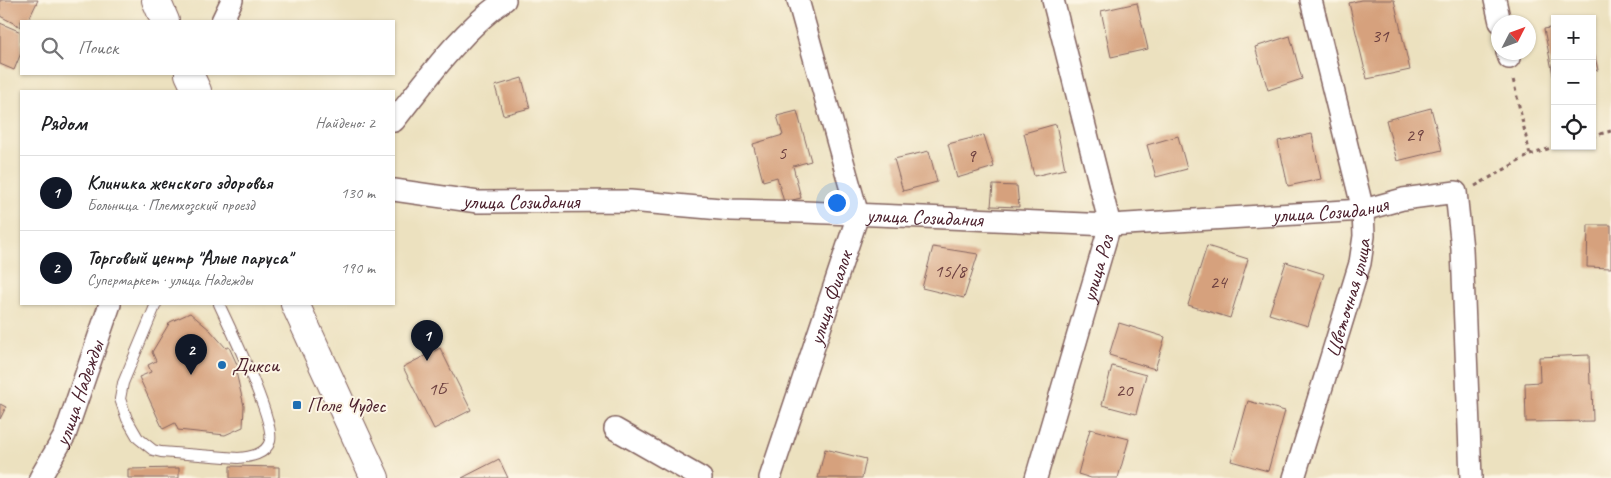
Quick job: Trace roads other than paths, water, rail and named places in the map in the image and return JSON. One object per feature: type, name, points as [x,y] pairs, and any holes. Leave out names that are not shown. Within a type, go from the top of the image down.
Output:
[{"type":"main road","points":[[156,0],[165,20]]},
{"type":"main road","points":[[189,75],[197,90]]},
{"type":"main road","points":[[295,305],[375,478]]},
{"type":"street","points":[[222,20],[232,0]]},
{"type":"street","points":[[395,120],[456,44],[505,0]]},
{"type":"street","points":[[798,0],[858,215]]},
{"type":"street","name":"улица Роз","points":[[1036,478],[1110,225],[1053,0]]},
{"type":"street","name":"Цветочная улица","points":[[1294,478],[1360,263],[1364,236],[1363,210],[1311,0]]},
{"type":"street","points":[[1495,0],[1498,15]]},
{"type":"street","name":"улица Созидания","points":[[395,190],[478,202],[608,200],[732,210],[1110,225],[1363,210],[1403,199],[1456,192],[1462,249],[1471,478]]},
{"type":"street","name":"улица Фиалок","points":[[770,478],[858,215]]},
{"type":"street","name":"улица Надежды","points":[[40,478],[65,436],[110,305]]},
{"type":"street","points":[[615,429],[701,478]]},
{"type":"lane","points":[[156,305],[121,391],[123,410],[133,431],[145,445],[161,452],[238,458],[249,457],[259,454],[270,442],[269,426],[250,372],[219,305]]},
{"type":"place","name":"Клиника женского здоровья","points":[[427,361]]},
{"type":"place","name":"Дикси","points":[[222,365]]},
{"type":"place","name":"Торговый центр \"Алые паруса\"","points":[[191,375]]},
{"type":"place","name":"Поле Чудес","points":[[297,405]]}]
